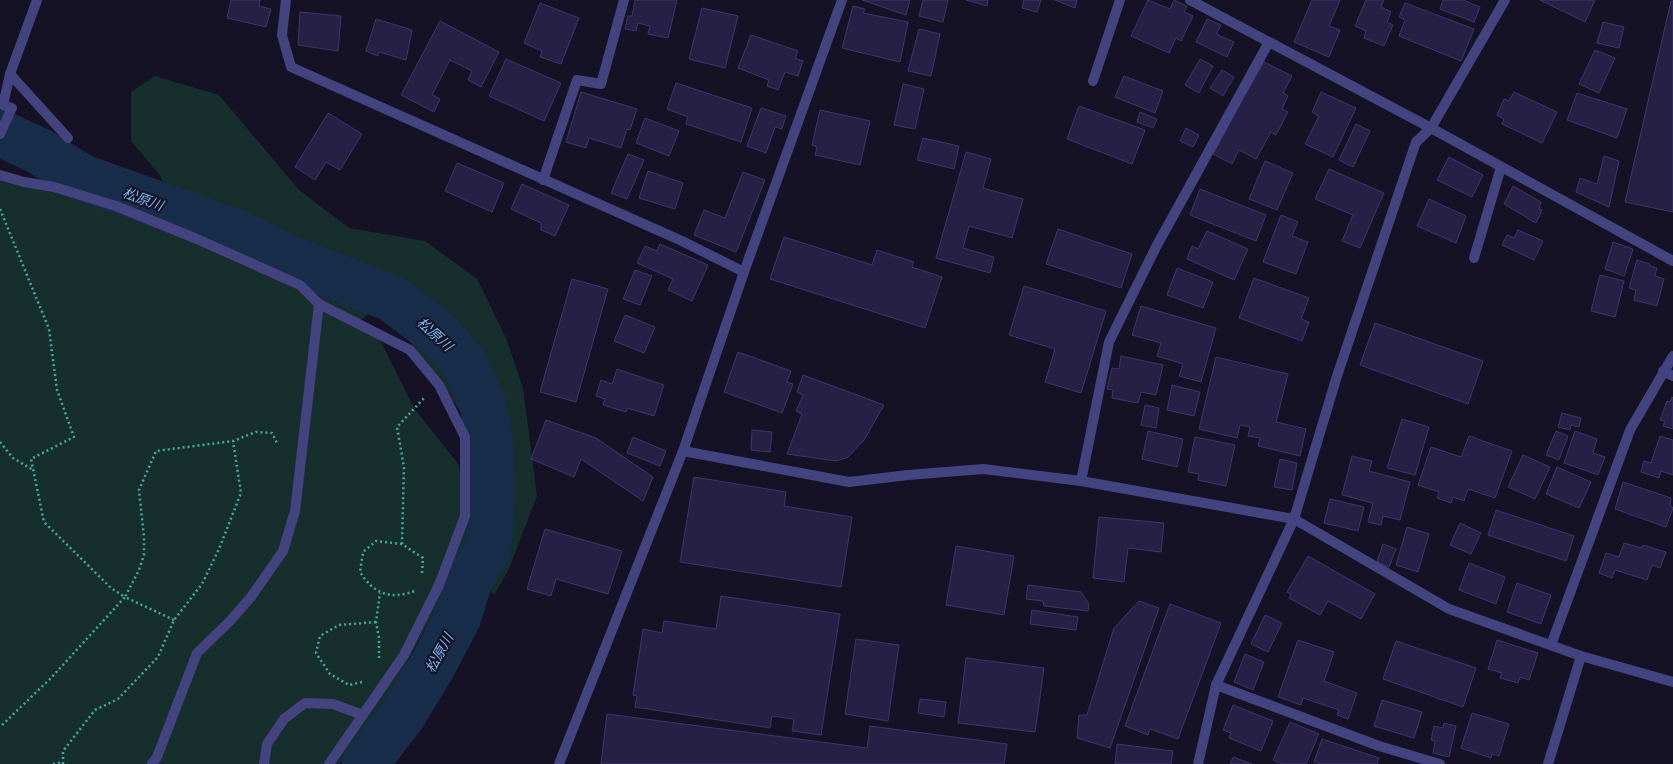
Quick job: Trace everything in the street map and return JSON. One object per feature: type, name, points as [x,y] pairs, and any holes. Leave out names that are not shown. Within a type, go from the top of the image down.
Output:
[{"type":"street","points":[[0,134],[12,108],[3,105],[10,74],[37,0]]},
{"type":"street","points":[[286,0],[282,36],[291,68],[682,241],[744,272]]},
{"type":"street","points":[[543,180],[577,80],[601,84],[624,0]]},
{"type":"street","points":[[559,764],[683,451],[744,272],[842,0]]},
{"type":"street","points":[[1093,81],[1120,0]]},
{"type":"street","points":[[1190,0],[1431,128],[1673,261]]},
{"type":"street","points":[[1198,764],[1216,685],[1294,519],[1337,376],[1416,142],[1431,128],[1505,0]]},
{"type":"street","points":[[1081,481],[1109,342],[1156,248],[1269,42]]},
{"type":"street","points":[[10,74],[68,138]]},
{"type":"street","points":[[1474,258],[1500,167]]},
{"type":"street","points":[[0,175],[24,182],[54,187],[123,209],[197,239],[300,285],[319,304],[410,350],[439,385],[465,437],[465,516],[439,585],[404,655],[329,764]]},
{"type":"street","points":[[152,764],[157,757],[197,653],[229,622],[246,602],[283,551],[295,511],[319,304]]},
{"type":"street","points":[[1551,645],[1630,430],[1673,356]]},
{"type":"street","points":[[1663,371],[1673,376]]},
{"type":"street","points":[[683,451],[849,482],[908,475],[983,469],[1081,481],[1294,519],[1449,609],[1581,656],[1673,682]]},
{"type":"street","points":[[1548,764],[1581,656]]},
{"type":"street","points":[[1216,685],[1379,746],[1440,764]]},
{"type":"street","points":[[264,764],[267,744],[284,719],[305,704],[333,704],[363,715]]},
{"type":"path","points":[[0,209],[49,329],[57,390],[74,436],[31,460],[44,522],[111,588],[125,597],[174,620]]},
{"type":"path","points":[[402,544],[404,467],[397,427],[439,385]]},
{"type":"path","points":[[0,727],[51,678],[125,597],[139,570],[144,555],[144,537],[139,490],[156,451],[233,441],[256,432],[272,433],[277,443]]},
{"type":"path","points":[[53,764],[63,763],[64,752],[95,710],[118,699],[158,657],[174,620],[202,584],[219,550],[241,493],[233,441]]},
{"type":"path","points":[[0,442],[13,458],[33,470]]},
{"type":"path","points":[[417,591],[402,596],[380,593],[366,583],[360,572],[363,552],[376,541],[402,544],[423,558],[421,578]]},
{"type":"path","points":[[379,659],[379,638],[376,622],[380,593]]},
{"type":"path","points":[[364,682],[350,685],[330,674],[316,653],[320,636],[339,625],[376,622]]},
{"type":"green space","points":[[155,76],[219,95],[299,190],[349,228],[425,241],[477,279],[506,338],[523,388],[537,496],[508,571],[494,595],[474,572],[490,452],[381,302],[358,323],[377,334],[414,408],[459,465],[468,551],[373,724],[339,764],[0,764],[0,175],[107,204],[188,235],[159,174],[131,141],[131,92]]},
{"type":"building","points":[[231,0],[260,0],[259,6],[271,9],[266,27],[227,18]]},
{"type":"building","points":[[635,0],[677,0],[668,38],[648,34],[650,26],[638,23],[636,31],[625,29],[628,16],[632,16]]},
{"type":"building","points":[[862,0],[910,0],[906,15]]},
{"type":"building","points":[[923,0],[948,0],[943,22],[919,16]]},
{"type":"building","points":[[966,0],[988,0],[987,6]]},
{"type":"building","points":[[1024,0],[1041,0],[1037,12],[1022,8]]},
{"type":"building","points":[[1055,0],[1077,0],[1075,8]]},
{"type":"building","points":[[1148,0],[1170,9],[1174,0],[1187,6],[1184,12],[1193,16],[1181,41],[1176,38],[1169,53],[1131,36]]},
{"type":"building","points":[[1312,0],[1340,0],[1329,26],[1340,30],[1329,57],[1294,42]]},
{"type":"building","points":[[1366,0],[1384,0],[1381,7],[1391,12],[1387,22],[1393,25],[1384,46],[1364,38],[1366,31],[1355,26]]},
{"type":"building","points":[[1443,0],[1463,0],[1480,7],[1474,22],[1440,9]]},
{"type":"building","points":[[1540,0],[1595,0],[1585,22]]},
{"type":"building","points":[[1671,1],[1673,1],[1673,212],[1625,202]]},
{"type":"building","points":[[540,3],[579,18],[561,64],[540,57],[542,51],[524,43]]},
{"type":"building","points":[[1405,3],[1474,29],[1461,61],[1399,36],[1405,20],[1399,17]]},
{"type":"building","points":[[853,6],[865,9],[863,13],[908,22],[900,62],[842,48]]},
{"type":"building","points":[[702,8],[738,16],[725,68],[689,59]]},
{"type":"building","points":[[300,12],[341,16],[338,51],[298,45]]},
{"type":"building","points":[[376,19],[412,30],[406,60],[379,52],[378,56],[366,51]]},
{"type":"building","points":[[1207,19],[1221,25],[1216,34],[1234,42],[1227,57],[1196,42]]},
{"type":"building","points":[[440,21],[499,52],[481,87],[468,80],[472,71],[450,60],[432,95],[440,99],[434,112],[401,95]]},
{"type":"building","points":[[1603,22],[1624,27],[1619,48],[1597,43]]},
{"type":"building","points":[[919,29],[940,34],[931,76],[908,71]]},
{"type":"building","points":[[751,35],[798,51],[795,58],[803,61],[798,76],[785,72],[778,90],[767,86],[769,80],[738,68]]},
{"type":"building","points":[[1595,50],[1615,58],[1599,93],[1579,84]]},
{"type":"building","points":[[506,59],[561,83],[544,121],[489,96]]},
{"type":"building","points":[[1200,59],[1213,66],[1199,93],[1185,85]]},
{"type":"building","points":[[1262,61],[1292,76],[1283,93],[1288,96],[1282,109],[1288,112],[1276,135],[1271,132],[1256,159],[1239,150],[1232,164],[1213,154]]},
{"type":"building","points":[[1222,70],[1234,77],[1223,96],[1210,88]]},
{"type":"building","points":[[1124,76],[1163,91],[1155,113],[1115,97]]},
{"type":"building","points":[[676,83],[752,108],[741,142],[686,124],[688,117],[667,109]]},
{"type":"building","points":[[903,84],[924,89],[915,129],[894,125]]},
{"type":"building","points":[[581,92],[637,109],[630,130],[627,129],[621,148],[589,138],[586,148],[566,142]]},
{"type":"building","points":[[1321,92],[1356,108],[1333,157],[1305,144],[1319,116],[1312,112]]},
{"type":"building","points":[[1514,92],[1557,112],[1542,143],[1502,124],[1504,119],[1497,115],[1504,99],[1509,101]]},
{"type":"building","points":[[1577,93],[1627,109],[1617,138],[1567,120]]},
{"type":"building","points":[[1079,106],[1145,130],[1132,164],[1067,139]]},
{"type":"building","points":[[761,108],[786,116],[782,129],[775,127],[766,153],[747,146]]},
{"type":"building","points":[[820,110],[870,121],[860,165],[815,155],[817,147],[812,145]]},
{"type":"building","points":[[1140,112],[1157,119],[1153,128],[1137,122]]},
{"type":"building","points":[[328,113],[362,134],[340,170],[326,162],[315,180],[295,167]]},
{"type":"building","points":[[645,118],[679,131],[669,156],[636,143]]},
{"type":"building","points":[[1356,124],[1370,131],[1353,167],[1339,160]]},
{"type":"building","points":[[1186,128],[1199,135],[1193,147],[1180,141]]},
{"type":"building","points":[[923,138],[959,146],[954,169],[917,160]]},
{"type":"building","points":[[966,152],[991,159],[983,188],[1023,199],[1012,238],[969,226],[963,248],[994,257],[990,273],[936,258]]},
{"type":"building","points":[[628,154],[644,160],[627,199],[611,193]]},
{"type":"building","points":[[1604,156],[1619,161],[1609,207],[1576,192],[1580,178],[1597,184]]},
{"type":"building","points":[[1449,157],[1483,175],[1472,197],[1437,180]]},
{"type":"building","points":[[1265,161],[1293,173],[1277,210],[1249,199]]},
{"type":"building","points":[[457,163],[504,183],[492,212],[445,191]]},
{"type":"building","points":[[1329,169],[1384,193],[1360,248],[1342,241],[1353,215],[1315,199]]},
{"type":"building","points":[[648,171],[683,183],[675,209],[639,198]]},
{"type":"building","points":[[743,172],[765,180],[736,252],[694,235],[704,210],[725,218]]},
{"type":"building","points":[[522,184],[569,205],[555,236],[541,230],[541,223],[511,209]]},
{"type":"building","points":[[1513,186],[1541,202],[1539,209],[1542,210],[1536,223],[1504,204]]},
{"type":"building","points":[[1200,189],[1266,215],[1256,241],[1190,215]]},
{"type":"building","points":[[1429,199],[1466,216],[1456,243],[1417,226]]},
{"type":"building","points":[[1281,215],[1298,222],[1292,236],[1308,242],[1296,274],[1263,262]]},
{"type":"building","points":[[1058,229],[1132,254],[1121,288],[1046,264]]},
{"type":"building","points":[[1518,230],[1543,241],[1534,260],[1502,245],[1507,235],[1514,238]]},
{"type":"building","points":[[1207,231],[1248,249],[1234,280],[1187,259],[1192,246],[1198,249]]},
{"type":"building","points":[[784,237],[872,265],[877,250],[914,262],[912,267],[942,277],[925,328],[770,279]]},
{"type":"building","points":[[1613,242],[1633,249],[1624,276],[1605,269]]},
{"type":"building","points":[[660,244],[708,265],[692,301],[668,290],[673,279],[637,263],[645,246],[657,251]]},
{"type":"building","points":[[1637,260],[1657,268],[1655,276],[1664,279],[1657,306],[1634,300],[1636,290],[1629,288]]},
{"type":"building","points":[[1177,268],[1213,282],[1203,308],[1167,295]]},
{"type":"building","points":[[635,270],[652,276],[640,305],[623,299]]},
{"type":"building","points":[[1600,275],[1624,281],[1615,317],[1591,311]]},
{"type":"building","points":[[1254,278],[1309,298],[1301,319],[1309,322],[1302,341],[1239,318]]},
{"type":"building","points":[[572,279],[608,289],[576,402],[540,392]]},
{"type":"building","points":[[1024,286],[1106,311],[1081,393],[1045,382],[1055,349],[1009,335]]},
{"type":"building","points":[[1141,306],[1216,328],[1201,382],[1179,376],[1183,364],[1157,356],[1161,343],[1132,335]]},
{"type":"building","points":[[625,315],[655,327],[644,353],[614,341]]},
{"type":"building","points":[[1375,323],[1483,361],[1468,404],[1360,365]]},
{"type":"building","points":[[738,352],[791,371],[787,382],[793,384],[782,413],[724,392]]},
{"type":"building","points":[[1121,356],[1163,365],[1156,395],[1141,392],[1138,403],[1112,398],[1113,390],[1107,389],[1112,368],[1119,369]]},
{"type":"building","points":[[1216,357],[1288,374],[1276,422],[1306,429],[1300,456],[1258,446],[1260,438],[1248,436],[1250,427],[1240,425],[1237,438],[1199,429]]},
{"type":"building","points":[[617,369],[664,385],[654,416],[627,408],[626,412],[603,405],[605,399],[596,396],[601,380],[612,384]]},
{"type":"building","points":[[803,375],[884,405],[864,440],[848,457],[836,461],[787,454],[802,414],[796,411],[803,395],[797,392]]},
{"type":"building","points":[[1172,385],[1200,392],[1194,416],[1167,410]]},
{"type":"building","points":[[1672,397],[1673,429],[1663,426],[1665,421],[1660,420],[1667,401],[1670,402]]},
{"type":"building","points":[[1145,405],[1159,408],[1156,428],[1141,425]]},
{"type":"building","points":[[1562,413],[1581,418],[1579,427],[1571,425],[1570,430],[1558,427]]},
{"type":"building","points":[[1402,419],[1429,427],[1415,475],[1387,468]]},
{"type":"building","points":[[546,420],[596,438],[653,477],[643,501],[581,459],[574,477],[531,459]]},
{"type":"building","points":[[752,430],[772,432],[770,452],[751,450]]},
{"type":"building","points":[[1148,431],[1183,439],[1177,467],[1142,459]]},
{"type":"building","points":[[1556,431],[1568,436],[1559,460],[1546,455]]},
{"type":"building","points":[[1575,431],[1597,439],[1593,453],[1605,457],[1598,475],[1564,463]]},
{"type":"building","points":[[1469,436],[1512,451],[1495,498],[1468,489],[1464,501],[1453,497],[1451,503],[1437,498],[1439,492],[1418,485],[1431,447],[1461,457]]},
{"type":"building","points":[[1660,436],[1673,440],[1673,475],[1661,471],[1659,478],[1641,472],[1644,461],[1651,463]]},
{"type":"building","points":[[633,437],[666,451],[660,466],[627,453]]},
{"type":"building","points":[[1195,437],[1235,445],[1226,486],[1198,480],[1199,474],[1188,472]]},
{"type":"building","points":[[1523,455],[1550,467],[1535,499],[1508,487]]},
{"type":"building","points":[[1352,456],[1372,461],[1369,471],[1410,482],[1400,520],[1383,516],[1381,525],[1368,522],[1373,503],[1342,495]]},
{"type":"building","points":[[1280,459],[1297,463],[1292,490],[1274,487]]},
{"type":"building","points":[[1557,467],[1591,482],[1579,508],[1546,494]]},
{"type":"building","points":[[694,477],[786,492],[784,506],[852,517],[841,587],[680,562]]},
{"type":"building","points":[[1623,482],[1671,498],[1670,505],[1673,508],[1666,527],[1615,509]]},
{"type":"building","points":[[1330,499],[1364,507],[1358,531],[1324,523]]},
{"type":"building","points":[[1496,510],[1574,536],[1566,561],[1488,535]]},
{"type":"building","points":[[1099,517],[1164,523],[1161,552],[1128,548],[1124,582],[1093,578]]},
{"type":"building","points":[[1460,523],[1481,533],[1471,554],[1450,545]]},
{"type":"building","points":[[1407,527],[1429,534],[1418,572],[1396,565]]},
{"type":"building","points":[[545,529],[622,551],[608,594],[556,579],[551,596],[527,589]]},
{"type":"building","points":[[1624,543],[1642,548],[1643,545],[1666,552],[1660,568],[1652,565],[1647,580],[1615,570],[1612,578],[1599,573],[1606,553],[1619,557]]},
{"type":"building","points":[[1383,544],[1396,549],[1389,567],[1377,562]]},
{"type":"building","points":[[956,546],[1014,556],[1004,615],[946,605]]},
{"type":"building","points":[[1308,556],[1375,594],[1361,619],[1328,601],[1320,615],[1289,598],[1291,594],[1287,592]]},
{"type":"building","points":[[1469,563],[1505,577],[1496,604],[1459,590]]},
{"type":"building","points":[[1517,583],[1551,595],[1541,624],[1507,612]]},
{"type":"building","points":[[1028,585],[1081,592],[1089,604],[1088,611],[1044,606],[1043,601],[1026,599]]},
{"type":"building","points":[[721,596],[840,614],[821,735],[792,731],[794,719],[772,716],[770,728],[635,707],[637,696],[633,695],[643,629],[662,633],[664,621],[716,629]]},
{"type":"building","points":[[1139,601],[1159,608],[1110,748],[1077,738],[1079,715],[1087,715],[1114,628]]},
{"type":"building","points":[[1170,604],[1221,623],[1178,739],[1150,729],[1148,735],[1125,726]]},
{"type":"building","points":[[1032,610],[1078,617],[1076,630],[1030,624]]},
{"type":"building","points":[[1265,615],[1282,623],[1268,652],[1251,644]]},
{"type":"building","points":[[856,639],[899,645],[888,721],[845,714]]},
{"type":"building","points":[[1298,640],[1334,652],[1324,681],[1357,693],[1348,719],[1337,715],[1339,710],[1303,698],[1301,705],[1278,697]]},
{"type":"building","points":[[1497,640],[1538,653],[1529,680],[1520,677],[1518,683],[1500,678],[1502,673],[1488,669]]},
{"type":"building","points":[[1396,641],[1476,668],[1463,707],[1383,679]]},
{"type":"building","points":[[1245,654],[1264,662],[1253,690],[1234,682]]},
{"type":"building","points":[[966,658],[1044,668],[1035,732],[958,723]]},
{"type":"building","points":[[920,699],[946,702],[944,717],[918,713]]},
{"type":"building","points":[[1382,700],[1422,712],[1414,738],[1374,726]]},
{"type":"building","points":[[1233,705],[1273,721],[1261,751],[1229,738],[1231,733],[1223,730]]},
{"type":"building","points":[[1472,713],[1509,724],[1499,756],[1492,754],[1491,758],[1461,748]]},
{"type":"building","points":[[607,714],[867,748],[870,726],[1007,744],[1004,764],[601,764]]},
{"type":"building","points":[[1290,722],[1319,734],[1306,764],[1282,764],[1273,760]]},
{"type":"building","points":[[1444,723],[1456,726],[1449,757],[1433,753],[1435,741],[1431,740],[1434,726],[1443,728]]},
{"type":"building","points":[[1322,739],[1379,758],[1377,764],[1321,764],[1314,762]]},
{"type":"building","points":[[1117,744],[1173,751],[1171,764],[1115,764]]},
{"type":"building","points":[[1233,757],[1252,764],[1230,764]]},
{"type":"waterway","name":"松原川","points":[[0,133],[39,151],[81,177],[237,233],[295,261],[391,298],[436,332],[466,365],[483,405],[491,452],[492,501],[488,549],[469,580],[458,617],[434,663],[402,716],[365,764]]}]
